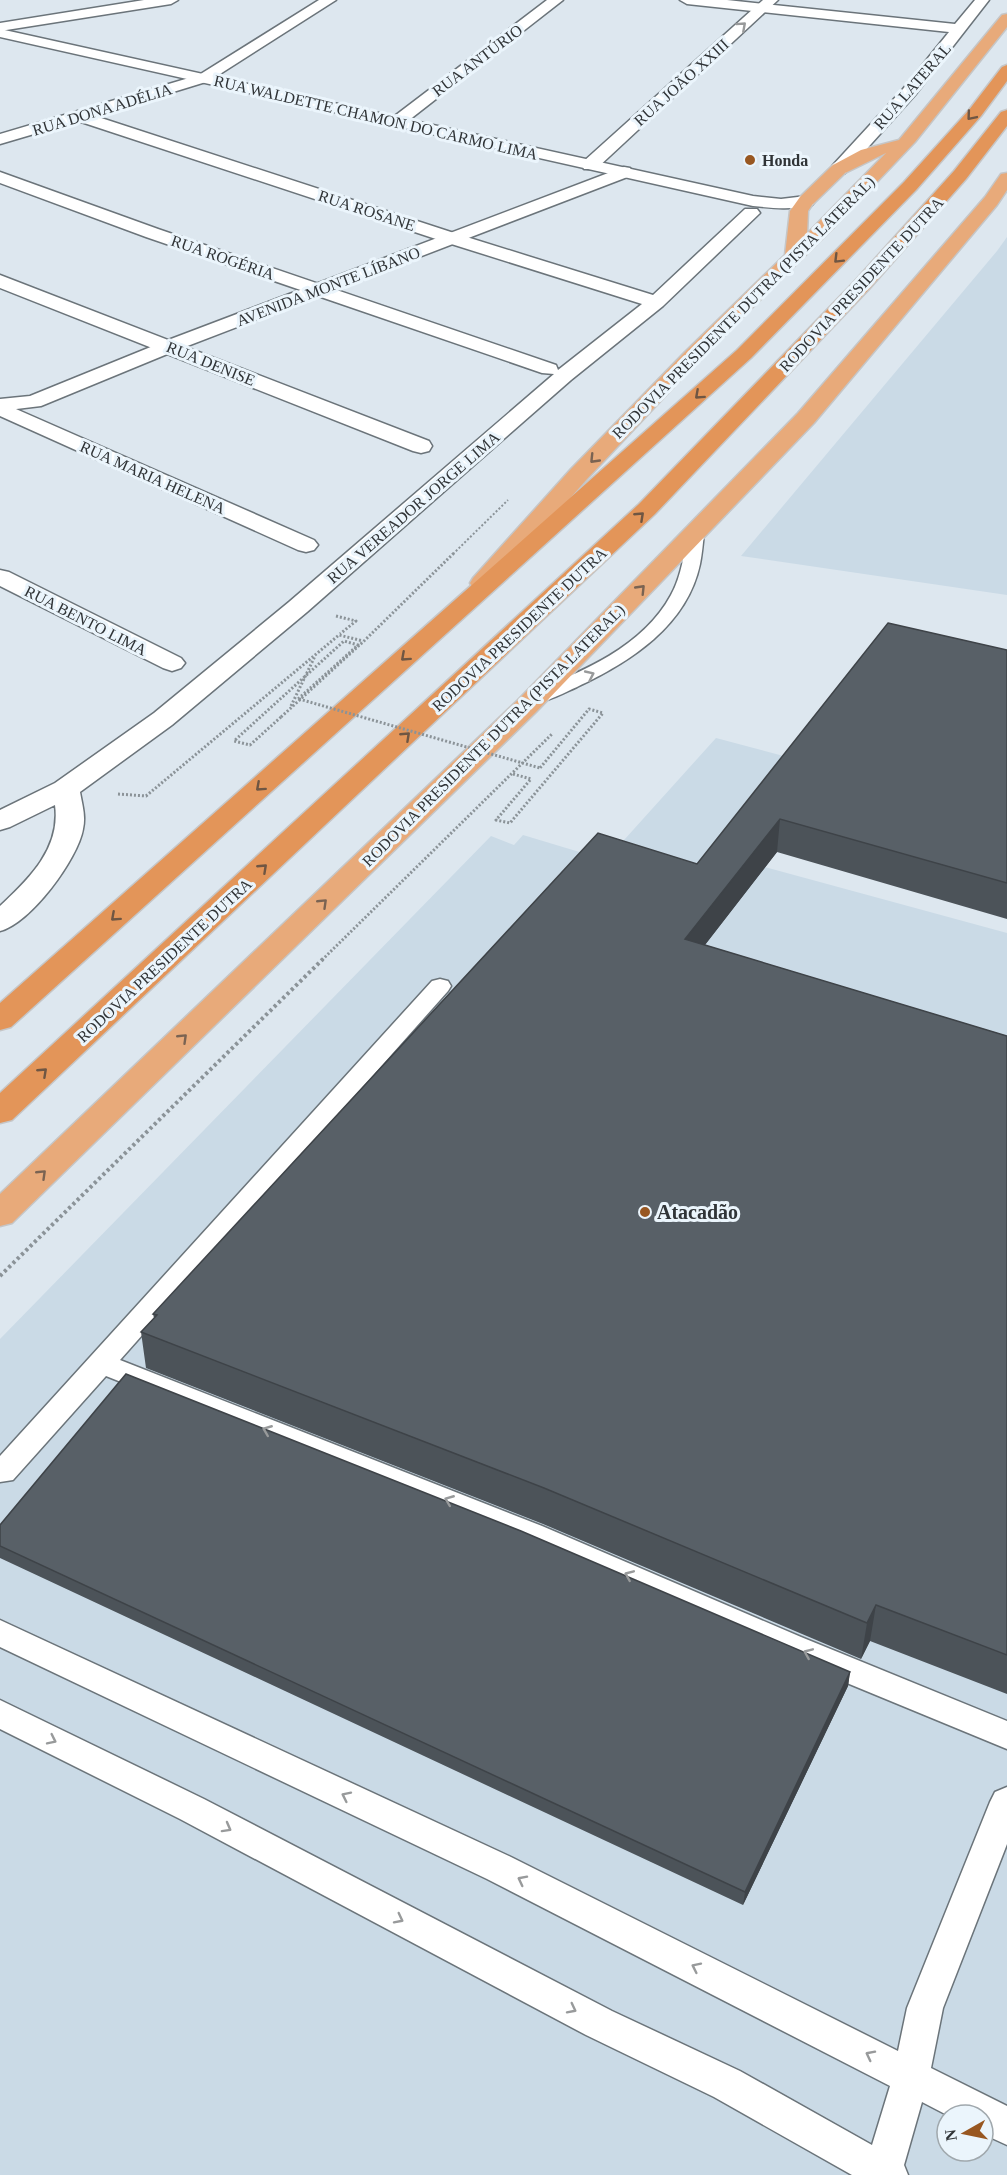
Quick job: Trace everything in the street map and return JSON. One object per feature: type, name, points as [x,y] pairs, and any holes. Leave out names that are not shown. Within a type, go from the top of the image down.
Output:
[{"type":"highway","name":"RODOVIA PRESIDENTE DUTRA (PISTA LATERAL)","points":[[450,619],[587,466],[692,356],[909,139],[1007,18]]},
{"type":"highway","name":"RODOVIA PRESIDENTE DUTRA","points":[[0,1020],[744,354],[910,186],[975,113],[1007,70]]},
{"type":"highway","name":"RODOVIA PRESIDENTE DUTRA","points":[[0,1112],[647,510],[862,285],[960,175],[1007,115]]},
{"type":"highway","points":[[794,256],[798,237],[796,223],[799,211],[806,201],[839,169],[867,154],[909,139]]},
{"type":"highway","name":"RODOVIA PRESIDENTE DUTRA (PISTA LATERAL)","points":[[0,1214],[536,697],[806,418],[991,201],[1007,178]]},
{"type":"street","points":[[0,27],[171,0]]},
{"type":"street","points":[[204,78],[329,0]]},
{"type":"street","name":"RUA ANTÚRIO","points":[[398,121],[556,0]]},
{"type":"street","points":[[687,0],[766,4],[961,29]]},
{"type":"street","name":"RUA LATERAL","points":[[839,169],[909,92],[982,0]]},
{"type":"street","name":"RUA JOÃO XXIII","points":[[590,165],[766,4]]},
{"type":"street","points":[[0,40],[8,34]]},
{"type":"street","name":"RUA WALDETTE CHAMON DO CARMO LIMA","points":[[8,34],[624,172],[784,214],[796,223]]},
{"type":"street","name":"RUA DONA ADÉLIA","points":[[0,124],[176,71]]},
{"type":"street","name":"RUA DONA ADÉLIA","points":[[0,139],[204,78]]},
{"type":"street","name":"RUA ROSANE","points":[[79,116],[451,238],[656,302]]},
{"type":"street","name":"AVENIDA MONTE LÍBANO","points":[[10,411],[170,346],[624,172]]},
{"type":"street","name":"RUA ROGÉRIA","points":[[0,177],[549,369]]},
{"type":"street","name":"RUA WALDETTE CHAMON DO CARMO LIMA","points":[[752,207],[806,201]]},
{"type":"street","name":"RUA VEREADOR JORGE LIMA","points":[[0,821],[65,789],[163,719],[298,607],[564,376],[656,302],[752,207]]},
{"type":"street","name":"RUA DENISE","points":[[0,281],[421,446]]},
{"type":"street","name":"RUA MARIA HELENA","points":[[10,411],[306,545]]},
{"type":"street","name":"RUA BENTO LIMA","points":[[0,577],[172,663]]},
{"type":"street","points":[[0,922],[39,882],[60,852],[69,830],[70,809],[65,789]]},
{"type":"lane","points":[[536,697],[600,670],[633,648],[663,620],[685,589],[694,560],[696,532]]},
{"type":"lane","points":[[3,1472],[440,986]]},
{"type":"lane","points":[[101,1363],[532,1534],[1007,1735]]},
{"type":"lane","points":[[0,1633],[499,1868],[1007,2126]]},
{"type":"lane","points":[[0,1714],[192,1809],[599,2023],[727,2084],[885,2174],[911,2076],[925,2007],[1007,1802]]},
{"type":"path","points":[[0,1276],[513,774],[531,778],[496,820],[510,823],[603,713],[589,709],[540,768],[298,699],[358,645],[344,641],[234,741],[250,745],[289,710],[364,641],[339,635],[146,796],[65,789]]},
{"type":"path","points":[[289,710],[315,655]]},
{"type":"shaded area","points":[[1007,237],[1007,595],[741,556],[997,251]]},
{"type":"shaded area","points":[[716,738],[802,761],[728,857],[1007,933],[1007,2175],[0,2175],[0,1339],[491,836],[514,845],[523,835],[606,860]]},
{"type":"building","name":"Atacadão","points":[[888,623],[1007,650],[1007,883],[780,819],[685,939],[1007,1036],[1007,1655],[876,1605],[867,1623],[544,1488],[141,1332],[157,1315],[153,1314],[598,833],[697,864]]},
{"type":"building","points":[[126,1374],[521,1531],[850,1672],[745,1892],[0,1546],[0,1525]]},
{"type":"place","name":"Honda","points":[[750,160]]},
{"type":"place","name":"Atacadão","points":[[645,1212]]}]
